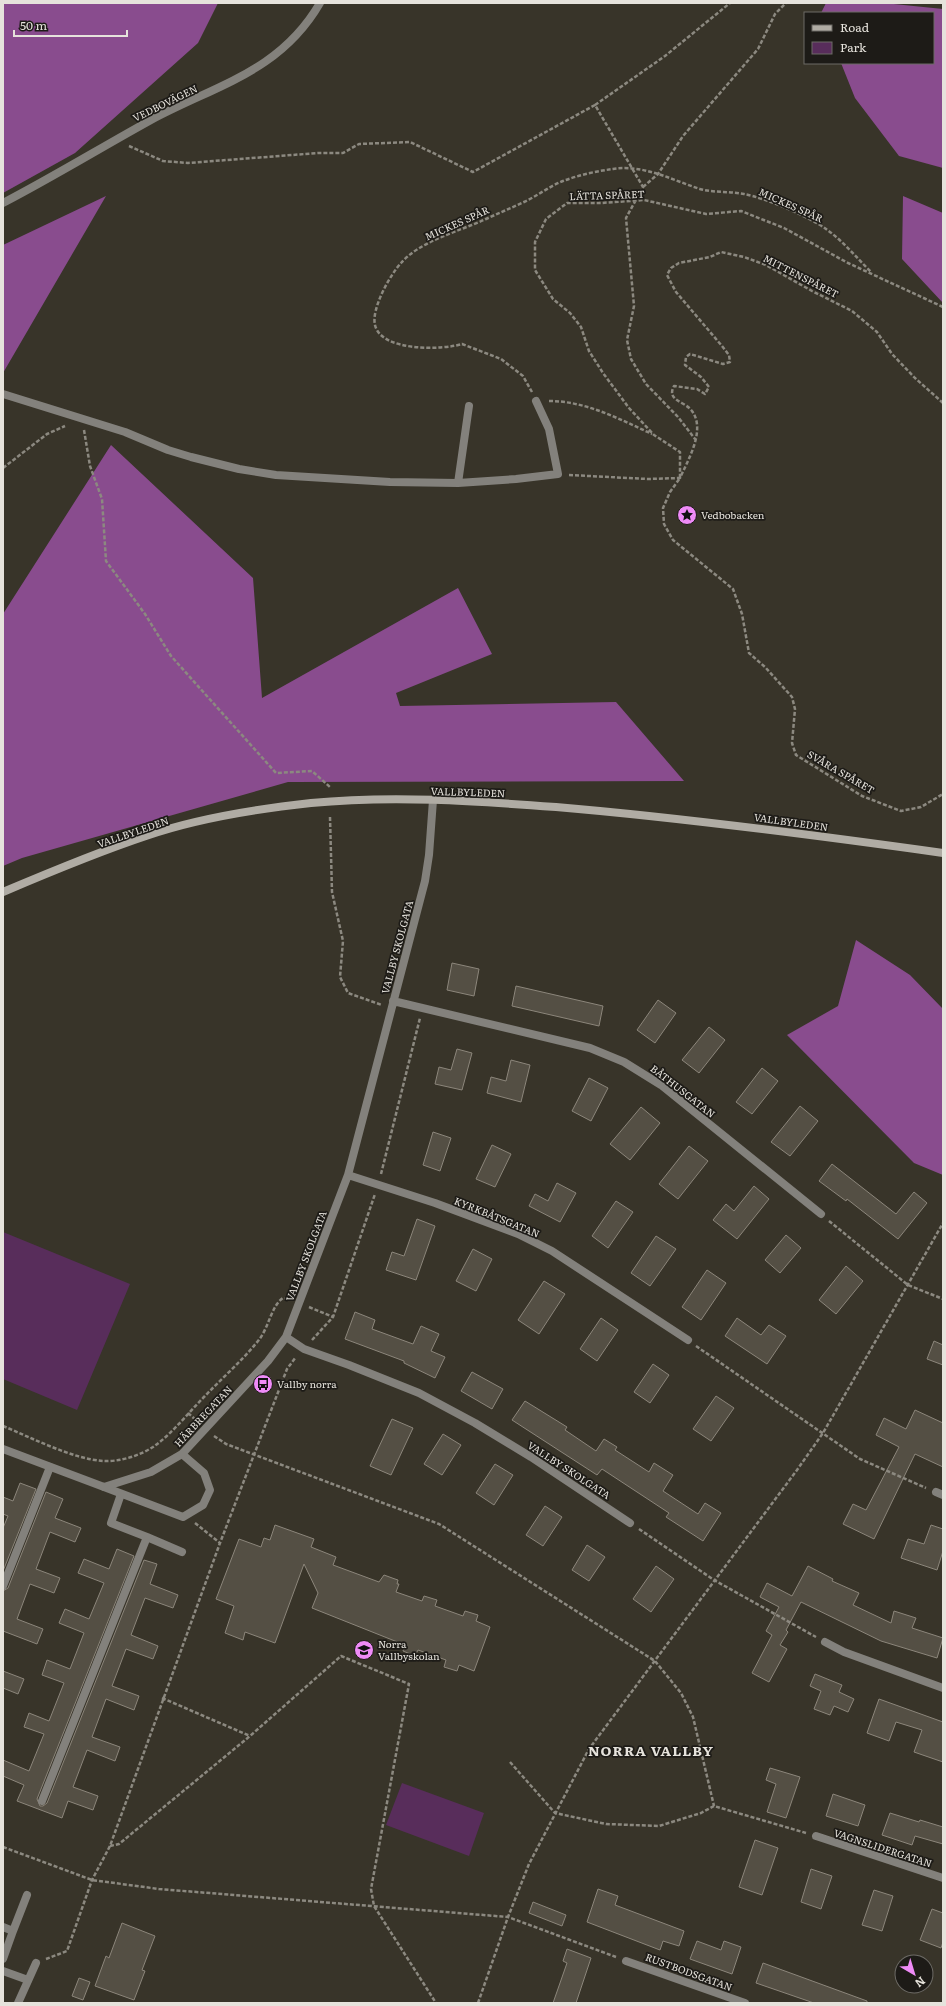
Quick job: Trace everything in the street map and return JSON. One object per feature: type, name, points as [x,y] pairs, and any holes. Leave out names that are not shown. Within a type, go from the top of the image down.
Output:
[{"type":"main road","name":"VALLBYLEDEN","points":[[3,892],[147,835],[199,822],[252,812],[310,803],[362,799],[433,800],[515,804],[621,813],[762,828],[943,853]]},
{"type":"street","name":"VEDBOVÄGEN","points":[[3,203],[158,117],[253,71],[293,40],[311,19],[320,3]]},
{"type":"street","points":[[3,394],[125,432],[168,450],[239,470],[307,478],[390,482],[516,480],[558,474],[549,430],[536,401]]},
{"type":"street","points":[[458,482],[469,406]]},
{"type":"street","name":"VALLBY SKOLGATA","points":[[433,800],[430,855],[425,880],[348,1175],[286,1337],[304,1349],[349,1365],[418,1393],[475,1423],[557,1474],[630,1523]]},
{"type":"street","name":"BÅTHUSGATAN","points":[[392,1005],[590,1048],[624,1062],[661,1084],[821,1214]]},
{"type":"street","name":"KYRKBÅTSGATAN","points":[[348,1175],[435,1203],[525,1238],[552,1252],[688,1340]]},
{"type":"street","name":"HÄRBREGATAN","points":[[104,1487],[151,1472],[182,1454],[268,1361],[286,1337]]},
{"type":"street","points":[[3,1449],[183,1517],[203,1505],[210,1490],[204,1473],[182,1454]]},
{"type":"street","points":[[3,1586],[50,1467]]},
{"type":"street","points":[[121,1494],[111,1523],[182,1552]]},
{"type":"street","points":[[42,1801],[146,1537]]},
{"type":"street","points":[[825,1642],[844,1652],[943,1688]]},
{"type":"street","name":"VAGNSLIDERGATAN","points":[[816,1836],[943,1878]]},
{"type":"street","points":[[3,1959],[28,1895]]},
{"type":"street","points":[[3,1927],[13,1931]]},
{"type":"street","name":"RUSTBODSGATAN","points":[[626,1961],[745,2003]]},
{"type":"street","points":[[18,2003],[36,1962]]},
{"type":"street","points":[[3,1971],[28,1980]]},
{"type":"path","points":[[124,147],[130,146],[163,161],[188,163],[318,153],[343,153],[359,144],[410,142],[473,172],[595,105],[665,56],[730,3]]},
{"type":"path","points":[[695,439],[678,417],[646,384],[631,359],[627,340],[634,306],[626,218],[643,187],[658,174],[683,136],[758,49],[775,14],[786,3]]},
{"type":"path","points":[[595,105],[634,168],[643,187]]},
{"type":"path","name":"MICKES SPÅR","points":[[536,401],[523,376],[501,359],[462,344],[450,348],[425,348],[395,342],[378,332],[375,325],[374,315],[377,304],[401,263],[416,250],[524,202],[563,181],[616,168],[634,168],[658,174],[705,191],[745,194],[801,216],[825,229],[845,245],[873,274]]},
{"type":"path","name":"LÄTTA SPÅRET","points":[[680,478],[680,452],[654,435],[629,408],[589,351],[580,327],[570,313],[553,299],[535,270],[535,242],[546,219],[567,203],[644,200],[706,214],[741,211],[784,228],[848,263],[943,307]]},
{"type":"path","name":"MITTENSPÅRET","points":[[694,448],[698,424],[692,411],[673,398],[671,394],[672,388],[674,386],[697,389],[705,394],[709,387],[701,377],[685,365],[686,357],[690,354],[723,364],[730,362],[729,355],[676,292],[667,275],[671,268],[680,263],[710,257],[721,252],[744,257],[766,265],[812,291],[852,310],[876,332],[892,354],[915,378],[943,402]]},
{"type":"path","points":[[536,401],[566,401],[586,406],[654,435]]},
{"type":"path","points":[[3,468],[47,434],[82,418],[90,466],[102,499],[106,561],[145,614],[171,656],[276,773],[312,771],[330,787]]},
{"type":"path","name":"SVÅRA SPÅRET","points":[[694,448],[680,478],[670,492],[663,508],[664,524],[673,540],[733,589],[742,614],[749,653],[765,667],[792,697],[795,709],[792,743],[796,755],[862,796],[901,811],[920,806],[943,794]]},
{"type":"path","points":[[558,474],[648,479],[680,478]]},
{"type":"path","points":[[330,817],[332,892],[343,941],[340,977],[348,993],[392,1005]]},
{"type":"path","points":[[821,1214],[908,1285],[943,1299]]},
{"type":"path","points":[[478,2003],[508,1917],[529,1864],[589,1749],[823,1433],[943,1222]]},
{"type":"path","points":[[3,1426],[85,1458],[104,1461],[120,1460],[151,1448],[188,1413],[258,1341],[268,1325],[276,1303],[283,1298],[333,1317]]},
{"type":"path","points":[[688,1340],[860,1459],[939,1494]]},
{"type":"path","points":[[36,1962],[67,1951],[92,1880],[110,1846],[162,1698],[287,1369],[304,1349]]},
{"type":"path","points":[[188,1413],[226,1444],[439,1524],[655,1661],[677,1687],[693,1717],[714,1806]]},
{"type":"path","points":[[183,1517],[198,1524],[220,1543]]},
{"type":"path","points":[[630,1523],[714,1580],[825,1642]]},
{"type":"path","points":[[110,1846],[119,1844],[250,1736],[341,1656],[409,1684],[371,1889],[374,1906],[436,2003]]},
{"type":"path","points":[[162,1698],[250,1736]]},
{"type":"path","points":[[510,1762],[555,1813],[606,1824],[659,1826],[714,1806],[816,1836]]},
{"type":"path","points":[[3,1847],[92,1880],[159,1889],[508,1917],[626,1961]]},
{"type":"green space","points":[[3,1232],[130,1284],[77,1410],[3,1379]]},
{"type":"green space","points":[[402,1783],[484,1813],[469,1856],[386,1825]]},
{"type":"shaded area","points":[[3,3],[218,3],[198,43],[75,153],[3,193]]},
{"type":"shaded area","points":[[826,3],[884,3],[943,9],[943,168],[899,156],[855,98],[841,64],[934,64],[934,12],[822,12]]},
{"type":"shaded area","points":[[106,196],[3,373],[3,245]]},
{"type":"shaded area","points":[[903,196],[943,213],[943,303],[902,259]]},
{"type":"shaded area","points":[[111,445],[253,578],[262,698],[458,588],[492,654],[396,693],[400,706],[616,702],[684,781],[288,782],[22,858],[3,866],[3,614]]},
{"type":"shaded area","points":[[856,940],[910,975],[943,1009],[943,1175],[914,1163],[787,1035],[838,1006]]},
{"type":"building","points":[[452,963],[479,969],[474,996],[447,990]]},
{"type":"building","points":[[516,986],[603,1006],[599,1026],[512,1006]]},
{"type":"building","points":[[658,1000],[676,1013],[655,1043],[637,1030]]},
{"type":"building","points":[[709,1027],[725,1040],[699,1073],[682,1060]]},
{"type":"building","points":[[457,1049],[472,1053],[462,1090],[435,1084],[439,1067],[451,1070]]},
{"type":"building","points":[[511,1060],[530,1065],[521,1102],[487,1093],[491,1077],[506,1081]]},
{"type":"building","points":[[762,1068],[778,1081],[752,1114],[736,1102]]},
{"type":"building","points":[[589,1078],[608,1088],[591,1121],[572,1111]]},
{"type":"building","points":[[800,1106],[818,1121],[790,1156],[771,1142]]},
{"type":"building","points":[[641,1107],[660,1123],[630,1160],[610,1144]]},
{"type":"building","points":[[433,1132],[451,1138],[440,1171],[423,1165]]},
{"type":"building","points":[[492,1145],[511,1154],[495,1187],[476,1179]]},
{"type":"building","points":[[689,1146],[708,1161],[678,1199],[659,1184]]},
{"type":"building","points":[[832,1164],[896,1214],[914,1192],[927,1203],[898,1239],[847,1199],[846,1201],[819,1181]]},
{"type":"building","points":[[557,1183],[576,1193],[560,1222],[529,1206],[535,1194],[548,1201]]},
{"type":"building","points":[[754,1186],[769,1199],[737,1239],[713,1220],[726,1204],[734,1211]]},
{"type":"building","points":[[616,1201],[633,1212],[608,1248],[592,1236]]},
{"type":"building","points":[[417,1219],[435,1226],[416,1280],[386,1270],[392,1252],[404,1256]]},
{"type":"building","points":[[786,1235],[801,1248],[780,1273],[765,1260]]},
{"type":"building","points":[[656,1236],[676,1249],[650,1286],[631,1273]]},
{"type":"building","points":[[473,1249],[492,1259],[476,1291],[456,1281]]},
{"type":"building","points":[[846,1266],[863,1281],[836,1314],[819,1300]]},
{"type":"building","points":[[707,1270],[726,1283],[701,1320],[682,1307]]},
{"type":"building","points":[[544,1281],[565,1294],[539,1334],[518,1320]]},
{"type":"building","points":[[355,1312],[375,1320],[372,1329],[413,1344],[421,1326],[439,1334],[431,1351],[445,1357],[435,1378],[404,1363],[404,1361],[345,1339]]},
{"type":"building","points":[[601,1318],[618,1330],[597,1361],[580,1349]]},
{"type":"building","points":[[737,1318],[761,1335],[769,1325],[786,1336],[767,1364],[725,1336]]},
{"type":"building","points":[[934,1341],[943,1345],[943,1365],[927,1359]]},
{"type":"building","points":[[653,1364],[669,1375],[650,1403],[634,1392]]},
{"type":"building","points":[[472,1372],[503,1389],[492,1409],[461,1391]]},
{"type":"building","points":[[716,1396],[734,1408],[711,1441],[693,1429]]},
{"type":"building","points":[[525,1401],[567,1427],[565,1430],[596,1451],[604,1439],[617,1447],[615,1450],[649,1472],[654,1463],[673,1475],[663,1491],[698,1514],[705,1503],[721,1513],[703,1541],[666,1517],[669,1513],[602,1469],[597,1475],[512,1420]]},
{"type":"building","points":[[915,1410],[943,1423],[943,1467],[915,1454],[874,1539],[843,1524],[853,1504],[866,1510],[899,1447],[876,1435],[884,1418],[906,1429]]},
{"type":"building","points":[[392,1419],[413,1428],[391,1475],[370,1466]]},
{"type":"building","points":[[443,1434],[461,1445],[442,1475],[424,1464]]},
{"type":"building","points":[[495,1464],[513,1475],[494,1505],[476,1493]]},
{"type":"building","points":[[20,1483],[36,1489],[3,1571],[3,1528],[8,1516],[3,1514],[3,1497],[13,1501]]},
{"type":"building","points":[[46,1492],[63,1499],[55,1518],[81,1528],[75,1542],[50,1532],[36,1569],[60,1578],[54,1593],[30,1584],[17,1619],[43,1629],[37,1644],[3,1631],[3,1591],[8,1588]]},
{"type":"building","points":[[545,1506],[562,1517],[543,1546],[526,1535]]},
{"type":"building","points":[[275,1525],[314,1539],[311,1547],[336,1557],[333,1565],[379,1582],[384,1575],[398,1580],[397,1584],[399,1584],[396,1592],[422,1601],[424,1596],[437,1600],[435,1606],[463,1616],[465,1611],[478,1615],[476,1621],[490,1627],[474,1671],[459,1665],[457,1671],[444,1667],[446,1660],[418,1650],[415,1656],[403,1651],[405,1645],[312,1608],[318,1593],[304,1564],[275,1643],[245,1632],[243,1640],[225,1633],[234,1606],[216,1599],[239,1539],[261,1547],[264,1538],[270,1540]]},
{"type":"building","points":[[931,1525],[943,1529],[943,1551],[937,1570],[901,1558],[908,1539],[924,1544]]},
{"type":"building","points":[[587,1545],[605,1557],[589,1581],[572,1570]]},
{"type":"building","points":[[117,1549],[134,1556],[37,1799],[40,1806],[47,1803],[144,1560],[157,1564],[150,1584],[178,1595],[173,1608],[145,1598],[131,1635],[158,1646],[153,1659],[126,1649],[112,1686],[139,1696],[134,1710],[106,1699],[92,1737],[120,1747],[115,1761],[87,1750],[73,1787],[98,1796],[93,1810],[68,1801],[62,1818],[17,1801],[24,1785],[3,1776],[3,1760],[29,1771],[44,1734],[24,1727],[29,1713],[49,1721],[64,1683],[42,1675],[47,1660],[70,1669],[84,1633],[59,1623],[65,1609],[89,1619],[104,1583],[78,1573],[84,1559],[109,1569]]},
{"type":"building","points":[[656,1566],[674,1579],[651,1612],[633,1599]]},
{"type":"building","points":[[808,1566],[833,1579],[832,1581],[859,1593],[853,1605],[891,1623],[894,1611],[916,1618],[912,1628],[943,1638],[937,1658],[881,1641],[801,1602],[786,1630],[788,1632],[780,1645],[787,1649],[769,1682],[752,1673],[772,1635],[766,1631],[779,1607],[760,1597],[767,1583],[792,1596]]},
{"type":"building","points":[[3,1671],[24,1679],[18,1694],[3,1688]]},
{"type":"building","points":[[815,1674],[842,1685],[839,1692],[854,1699],[848,1712],[834,1706],[830,1715],[814,1709],[821,1691],[810,1686]]},
{"type":"building","points":[[879,1699],[943,1722],[943,1762],[914,1752],[922,1730],[896,1722],[889,1741],[867,1733]]},
{"type":"building","points":[[770,1768],[800,1777],[786,1818],[767,1812],[776,1784],[766,1780]]},
{"type":"building","points":[[833,1794],[865,1805],[858,1826],[826,1816]]},
{"type":"building","points":[[890,1813],[919,1822],[920,1820],[943,1827],[943,1844],[915,1836],[912,1845],[882,1835]]},
{"type":"building","points":[[755,1840],[778,1848],[762,1895],[739,1887]]},
{"type":"building","points":[[811,1869],[832,1876],[821,1909],[801,1902]]},
{"type":"building","points":[[598,1889],[618,1896],[615,1905],[684,1931],[679,1946],[663,1941],[660,1950],[587,1922]]},
{"type":"building","points":[[874,1890],[893,1896],[882,1931],[862,1925]]},
{"type":"building","points":[[533,1902],[566,1915],[562,1926],[529,1913]]},
{"type":"building","points":[[932,1909],[943,1913],[943,1942],[941,1948],[920,1940]]},
{"type":"building","points":[[122,1923],[155,1936],[142,1970],[145,1971],[134,2000],[95,1986],[106,1956],[109,1958]]},
{"type":"building","points":[[697,1941],[721,1950],[724,1941],[741,1947],[732,1974],[690,1959]]},
{"type":"building","points":[[567,1949],[591,1958],[576,2003],[553,2003],[567,1963],[563,1961]]},
{"type":"building","points":[[763,1963],[867,2001],[867,2003],[814,2003],[756,1983]]},
{"type":"building","points":[[79,1978],[90,1982],[83,2000],[72,1996]]},
{"type":"place","name":"Vedbobacken","points":[[687,515]]},
{"type":"place","name":"Vallby norra","points":[[263,1384]]},
{"type":"place","name":"Norra Vallbyskolan","points":[[364,1650]]},
{"type":"district","name":"NORRA VALLBY","points":[[651,1751]]}]
